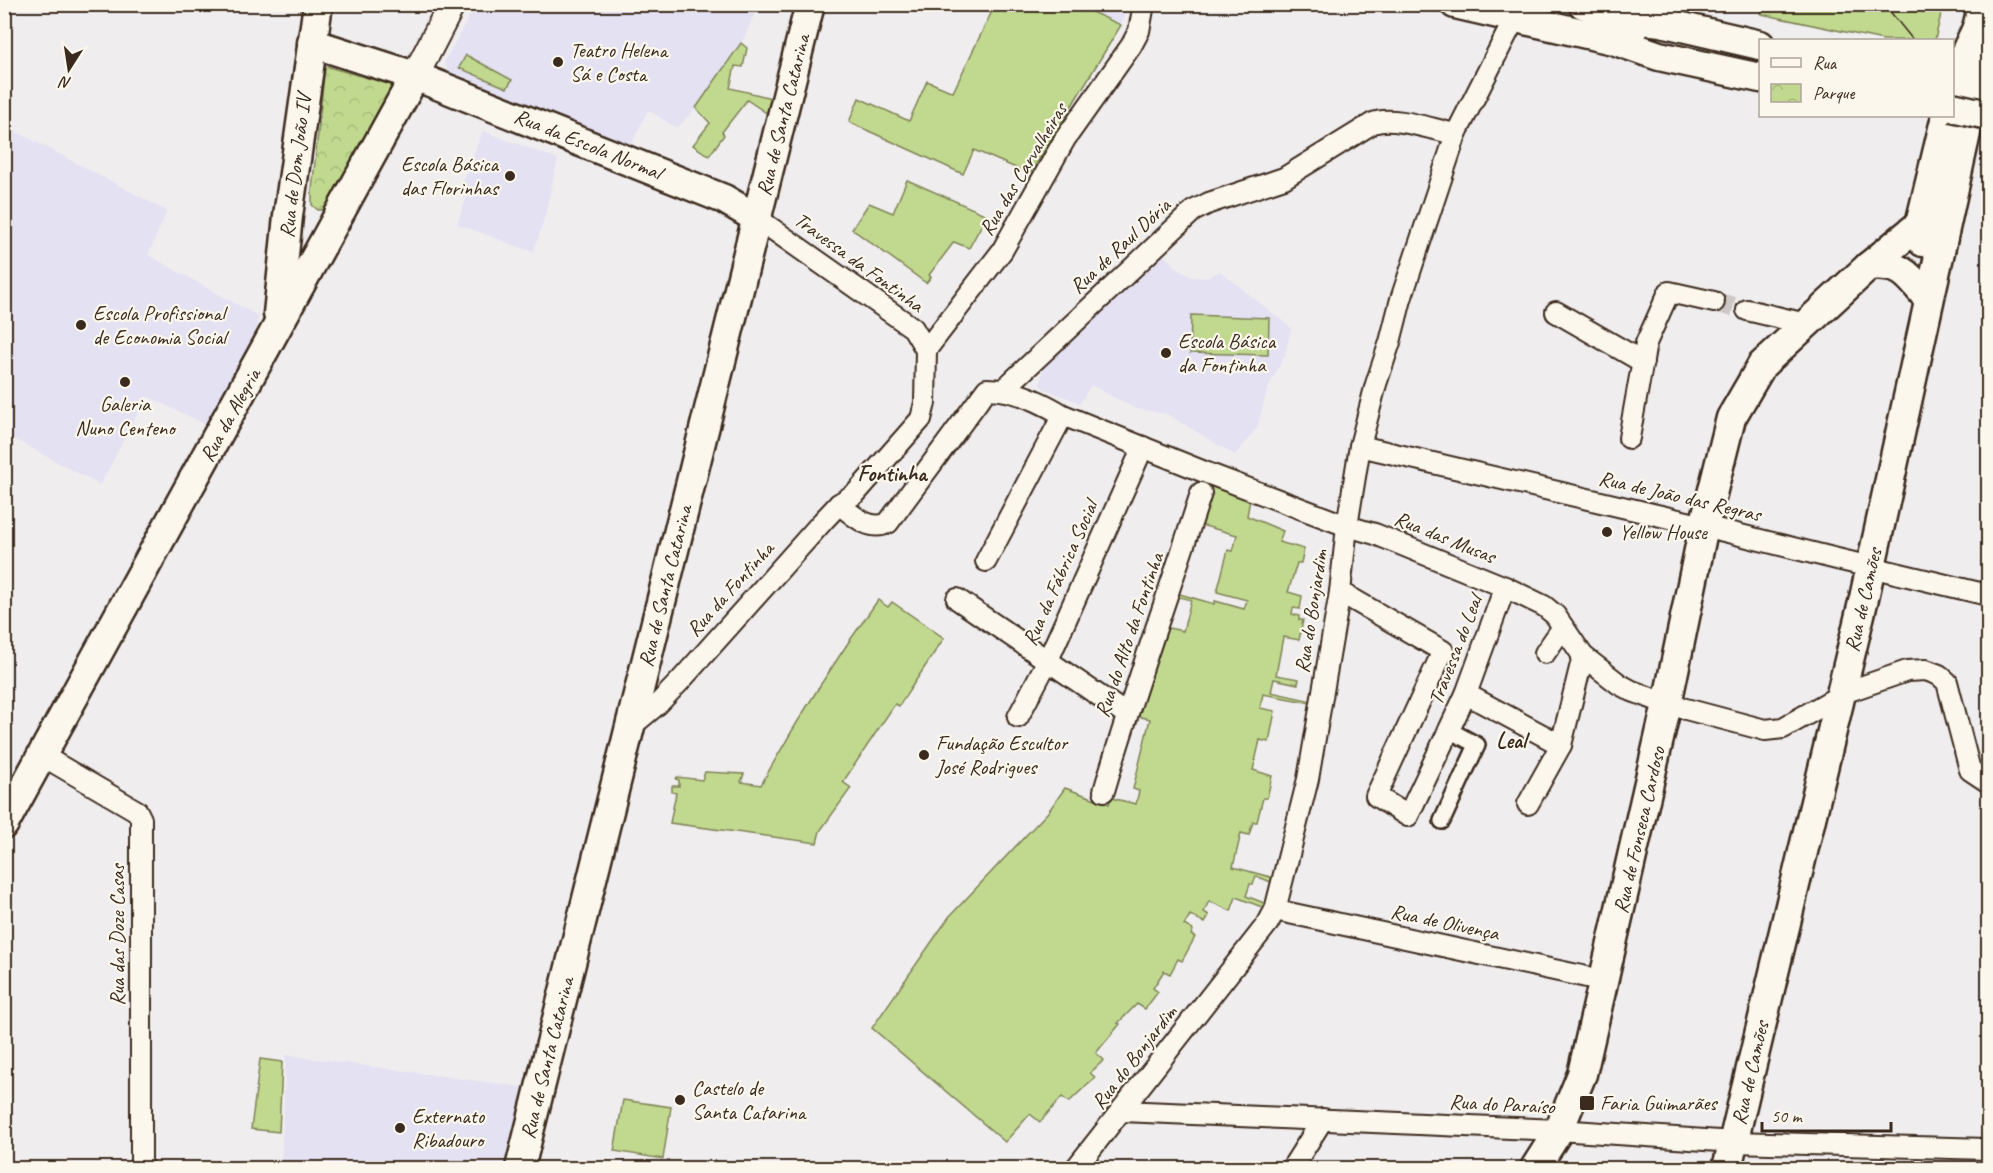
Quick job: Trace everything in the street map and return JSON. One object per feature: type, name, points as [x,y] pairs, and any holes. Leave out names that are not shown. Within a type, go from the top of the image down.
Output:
[{"type":"main road","name":"Rua de Dom João IV","points":[[277,328],[288,216],[318,4]]},
{"type":"main road","name":"Rua de Santa Catarina","points":[[520,1168],[810,4]]},
{"type":"main road","points":[[1455,4],[1515,18],[1616,28],[1759,63]]},
{"type":"main road","points":[[1584,4],[1659,56],[1759,78]]},
{"type":"main road","name":"Rua de Camões","points":[[1731,1155],[1841,696],[1930,294],[1963,110],[1956,72],[1980,16]]},
{"type":"main road","points":[[1616,28],[1661,22],[1759,45]]},
{"type":"main road","name":"Rua da Escola Normal","points":[[312,43],[416,76],[724,199],[758,219]]},
{"type":"main road","name":"Rua da Alegria","points":[[4,824],[416,76]]},
{"type":"main road","name":"Rua de Camões","points":[[1920,224],[1963,110]]},
{"type":"main road","points":[[288,216],[289,222],[302,230],[331,228]]},
{"type":"main road","points":[[1920,224],[1930,294]]},
{"type":"main road","name":"Rua de Fonseca Cardoso","points":[[1535,1168],[1559,1130],[1582,1074],[1667,704],[1704,526],[1731,418],[1762,365],[1869,266],[1920,224]]},
{"type":"main road","points":[[1869,266],[1890,266],[1901,269],[1930,294]]},
{"type":"street","name":"Rua da Alegria","points":[[416,76],[452,4]]},
{"type":"street","name":"Rua das Carvalheiras","points":[[926,350],[1002,251],[1065,139],[1131,46],[1139,31],[1144,4]]},
{"type":"street","name":"Rua do Bonjardim","points":[[1076,1168],[1268,923],[1275,910],[1308,780],[1340,592],[1347,526],[1360,446],[1401,299],[1456,134],[1515,18]]},
{"type":"street","name":"Rua de Raul Dória","points":[[1004,389],[1193,211],[1209,203],[1284,178],[1373,123],[1393,121],[1456,134]]},
{"type":"street","name":"Travessa da Fontinha","points":[[758,219],[913,328],[926,350]]},
{"type":"street","points":[[1629,438],[1646,343],[1669,292],[1714,302]]},
{"type":"street","points":[[1747,310],[1806,324]]},
{"type":"street","points":[[1556,312],[1643,362]]},
{"type":"street","name":"Rua da Fontinha","points":[[629,728],[681,681],[839,504],[856,493],[921,419],[925,403],[926,350]]},
{"type":"street","points":[[839,504],[869,525],[879,527],[888,523],[987,388],[1004,389]]},
{"type":"street","name":"Rua das Musas","points":[[1004,389],[1143,447],[1347,526],[1375,534],[1505,586],[1544,606],[1555,615],[1583,656],[1619,684],[1632,692],[1667,704],[1765,730],[1783,728],[1861,686],[1907,671],[1926,670],[1939,675],[1947,682],[1970,770],[1989,782]]},
{"type":"street","points":[[986,561],[1063,415]]},
{"type":"street","name":"Rua de João das Regras","points":[[1360,446],[1989,595]]},
{"type":"street","name":"Rua da Fábrica Social","points":[[1018,717],[1048,660],[1143,447]]},
{"type":"street","name":"Rua do Alto da Fontinha","points":[[1104,791],[1126,714],[1201,493]]},
{"type":"street","name":"Travessa do Leal","points":[[1340,592],[1443,651],[1376,796],[1408,816],[1466,694],[1505,586]]},
{"type":"street","points":[[957,599],[1126,714]]},
{"type":"street","points":[[1545,653],[1563,627]]},
{"type":"street","points":[[1528,804],[1562,745],[1583,656]]},
{"type":"street","points":[[1466,694],[1562,745]]},
{"type":"street","points":[[1442,821],[1477,745],[1449,730]]},
{"type":"street","name":"Rua das Doze Casas","points":[[43,756],[137,811],[141,819],[141,1168]]},
{"type":"street","name":"Rua de Olivença","points":[[1275,910],[1605,981]]},
{"type":"street","name":"Rua do Paraíso","points":[[1122,1111],[1559,1130],[1731,1155],[1989,1149]]},
{"type":"street","points":[[1292,1168],[1323,1119]]},
{"type":"shaded area","points":[[476,5],[758,5],[744,38],[696,108],[677,128],[648,110],[631,145],[449,73],[444,62]]},
{"type":"shaded area","points":[[1076,5],[1126,5],[1121,25]]},
{"type":"shaded area","points":[[4,125],[167,211],[148,255],[258,316],[256,342],[207,425],[147,396],[100,485],[5,434]]},
{"type":"shaded area","name":"Escola Básica das Florinhas","points":[[483,131],[558,159],[542,226],[533,252],[457,224],[467,196],[459,192]]},
{"type":"shaded area","name":"Escola Básica da Fontinha","points":[[1161,252],[1178,269],[1191,277],[1207,278],[1220,271],[1291,328],[1285,355],[1267,390],[1257,428],[1235,455],[1167,414],[1136,409],[1091,385],[1080,403],[1040,385],[1047,351]]},
{"type":"shaded area","name":"Externato Ribadouro","points":[[286,1055],[529,1088],[508,1168],[281,1168]]},
{"type":"green space","points":[[1763,4],[1943,5],[1935,39],[1878,39],[1761,14]]},
{"type":"green space","points":[[995,5],[1076,5],[1121,25],[1030,174],[974,150],[963,174],[849,122],[859,98],[909,121],[927,81],[953,92]]},
{"type":"green space","points":[[741,43],[747,48],[743,67],[735,66],[730,88],[772,98],[768,114],[747,100],[722,132],[724,135],[709,156],[693,145],[710,123],[696,108]]},
{"type":"green space","points":[[466,55],[512,80],[507,88],[459,68]]},
{"type":"green space","points":[[325,66],[396,86],[327,209],[318,210],[312,205],[312,190]]},
{"type":"green space","points":[[907,180],[987,215],[969,248],[954,242],[929,275],[931,277],[926,283],[852,229],[869,203],[893,213]]},
{"type":"green space","points":[[1191,315],[1269,318],[1268,355],[1190,353]]},
{"type":"green space","points":[[1209,481],[1250,499],[1247,516],[1283,531],[1279,542],[1304,549],[1301,563],[1297,563],[1288,592],[1302,596],[1300,609],[1293,608],[1292,614],[1299,616],[1299,620],[1303,620],[1299,640],[1283,637],[1276,675],[1299,679],[1298,684],[1274,679],[1271,692],[1312,701],[1312,703],[1263,694],[1260,708],[1275,711],[1269,742],[1260,740],[1253,770],[1272,776],[1267,798],[1263,798],[1257,822],[1253,822],[1249,835],[1241,833],[1233,867],[1274,878],[1271,882],[1256,876],[1253,884],[1250,884],[1246,896],[1264,903],[1262,907],[1236,897],[1231,911],[1209,901],[1204,912],[1209,915],[1205,923],[1190,915],[1184,925],[1193,930],[1191,935],[1195,937],[1182,961],[1178,959],[1170,974],[1164,971],[1153,988],[1158,992],[1145,1009],[1137,1004],[1118,1023],[1120,1024],[1096,1053],[1104,1060],[1090,1073],[1095,1077],[1069,1102],[1062,1097],[1040,1122],[1030,1114],[1005,1142],[872,1028],[949,917],[1048,812],[1065,788],[1109,804],[1111,798],[1136,804],[1139,791],[1133,789],[1150,719],[1132,715],[1164,627],[1183,631],[1191,600],[1175,596],[1176,593],[1214,604],[1215,601],[1244,609],[1247,600],[1217,592],[1228,550],[1233,551],[1237,535],[1197,524]]},
{"type":"green space","points":[[878,600],[888,607],[892,602],[944,638],[899,706],[895,704],[843,782],[851,788],[820,831],[817,843],[670,823],[676,793],[672,792],[672,786],[679,786],[677,777],[702,780],[705,772],[744,774],[741,782],[761,785],[816,691]]},
{"type":"green space","points":[[260,1059],[282,1062],[279,1132],[251,1129]]},
{"type":"green space","points":[[623,1100],[671,1107],[663,1159],[614,1151]]},
{"type":"tunnel","points":[[1714,302],[1747,310]]},
{"type":"tram line","points":[[1884,4],[1912,39]]},
{"type":"place","name":"Teatro Helena Sá e Costa","points":[[558,62]]},
{"type":"place","name":"Escola Básica das Florinhas","points":[[510,176]]},
{"type":"place","name":"Escola Profissional de Economia Social","points":[[81,325]]},
{"type":"place","name":"Escola Básica da Fontinha","points":[[1166,353]]},
{"type":"place","name":"Galeria Nuno Centeno","points":[[125,382]]},
{"type":"place","name":"Yellow House","points":[[1607,532]]},
{"type":"place","name":"Fundação Escultor José Rodrigues","points":[[924,755]]},
{"type":"place","name":"Castelo de Santa Catarina","points":[[680,1100]]},
{"type":"place","name":"Faria Guimarães","points":[[1587,1103]]},
{"type":"place","name":"Externato Ribadouro","points":[[400,1128]]},
{"type":"district","name":"Fontinha","points":[[892,473]]},
{"type":"district","name":"Leal","points":[[1511,740]]}]
